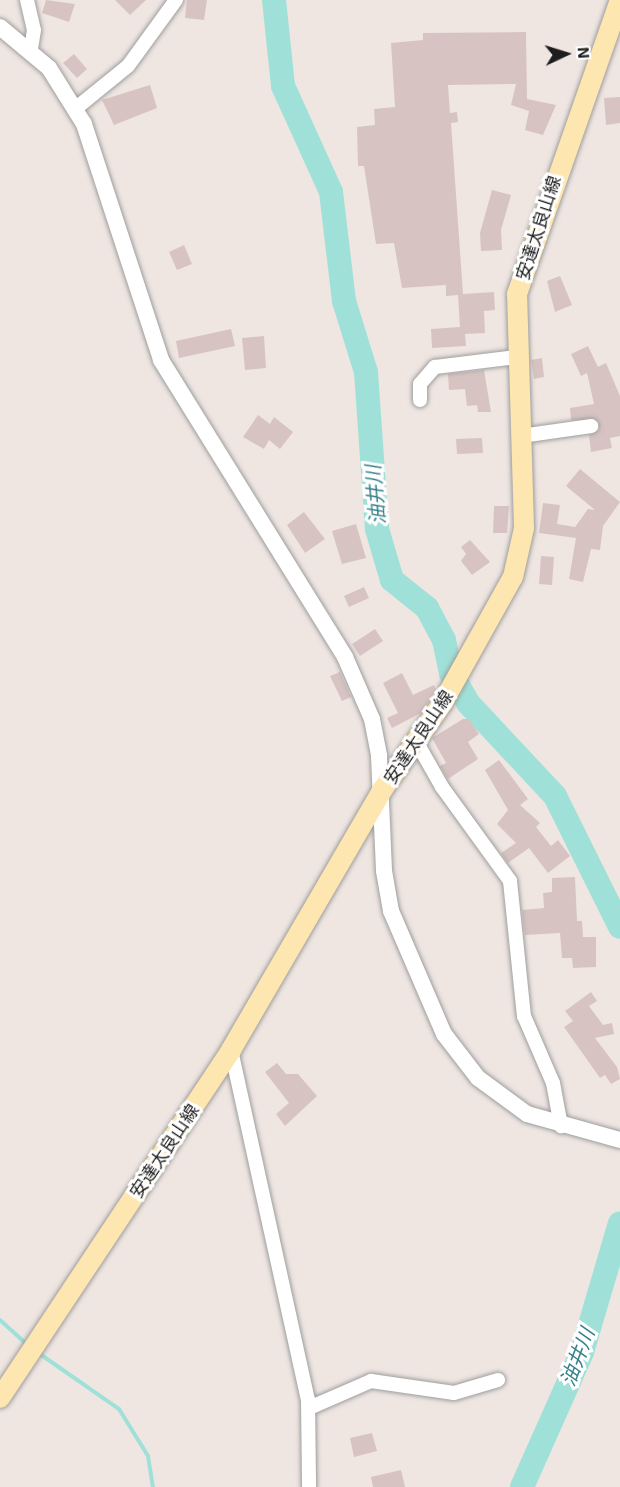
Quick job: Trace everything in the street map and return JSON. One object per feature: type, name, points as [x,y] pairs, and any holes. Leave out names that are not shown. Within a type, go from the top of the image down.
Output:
[{"type":"main road","name":"安達太良山線","points":[[0,1398],[231,1050],[383,789],[443,702],[513,577],[523,542],[521,436],[516,357],[521,277],[620,0]]},
{"type":"street","points":[[27,0],[34,30],[31,48]]},
{"type":"street","points":[[75,109],[128,66],[176,0]]},
{"type":"street","points":[[0,27],[31,48],[75,109],[161,360],[345,657],[372,719],[383,789],[384,871],[391,911],[435,1016],[466,1065],[489,1088],[527,1114],[561,1126],[615,1139]]},
{"type":"street","points":[[420,400],[420,384],[435,367],[516,357]]},
{"type":"street","points":[[521,436],[591,426]]},
{"type":"street","points":[[416,741],[442,787],[510,881],[524,1016],[553,1083],[561,1126]]},
{"type":"street","points":[[231,1050],[309,1408],[309,1487]]},
{"type":"street","points":[[309,1408],[371,1381],[454,1393],[498,1380]]},
{"type":"building","points":[[46,0],[75,4],[69,22],[42,13]]},
{"type":"building","points":[[115,0],[146,0],[130,15]]},
{"type":"building","points":[[187,0],[207,0],[204,20],[185,18]]},
{"type":"building","points":[[526,32],[527,99],[556,105],[543,135],[525,130],[529,111],[511,105],[516,84],[448,85],[450,113],[457,112],[458,122],[451,123],[463,294],[494,292],[495,310],[484,311],[485,333],[465,334],[466,346],[432,348],[431,329],[460,327],[458,295],[446,296],[446,285],[402,288],[394,243],[376,244],[364,166],[358,166],[357,127],[375,125],[374,109],[395,107],[391,43],[423,40],[423,33]]},
{"type":"building","points":[[74,54],[87,69],[77,78],[63,63]]},
{"type":"building","points":[[150,85],[157,108],[114,125],[102,100]]},
{"type":"building","points":[[620,97],[620,123],[606,125],[604,98]]},
{"type":"building","points":[[492,190],[511,195],[501,230],[502,250],[481,251],[480,233]]},
{"type":"building","points":[[184,245],[192,264],[177,270],[169,252]]},
{"type":"building","points":[[560,276],[572,305],[555,312],[547,281]]},
{"type":"building","points":[[231,329],[235,346],[179,358],[176,341]]},
{"type":"building","points":[[264,336],[266,368],[245,370],[242,338]]},
{"type":"building","points":[[588,346],[598,367],[606,363],[620,396],[620,436],[610,438],[612,448],[591,452],[589,435],[599,430],[598,421],[571,420],[570,408],[594,404],[587,373],[581,376],[571,354]]},
{"type":"building","points":[[542,358],[544,377],[534,379],[531,360]]},
{"type":"building","points":[[484,370],[491,412],[478,412],[477,405],[467,406],[465,389],[449,390],[448,374]]},
{"type":"building","points":[[258,415],[270,424],[274,417],[293,432],[280,449],[269,440],[264,449],[243,437]]},
{"type":"building","points":[[482,438],[483,453],[457,454],[456,439]]},
{"type":"building","points":[[580,469],[620,502],[603,526],[600,550],[591,549],[583,582],[569,579],[576,538],[539,533],[543,503],[560,505],[557,524],[575,527],[588,509],[595,510],[566,486]]},
{"type":"building","points":[[494,506],[509,506],[507,533],[493,533]]},
{"type":"building","points":[[304,512],[325,539],[305,553],[287,525]]},
{"type":"building","points":[[356,524],[366,558],[342,564],[332,531]]},
{"type":"building","points":[[470,540],[490,562],[472,575],[461,561],[466,554],[461,547]]},
{"type":"building","points":[[541,556],[554,557],[552,585],[539,584]]},
{"type":"building","points":[[364,587],[369,598],[349,607],[344,596]]},
{"type":"building","points":[[375,629],[383,641],[360,656],[352,644]]},
{"type":"building","points":[[340,672],[351,697],[342,701],[330,676]]},
{"type":"building","points":[[402,673],[413,695],[434,685],[436,690],[421,713],[392,728],[387,718],[398,713],[383,683]]},
{"type":"building","points":[[463,719],[469,719],[479,734],[468,742],[478,759],[448,779],[440,766],[446,763],[432,738]]},
{"type":"building","points":[[499,760],[528,799],[520,805],[540,823],[536,827],[551,846],[558,840],[570,856],[548,873],[529,848],[508,863],[501,853],[516,843],[497,824],[508,810],[485,770]]},
{"type":"building","points":[[575,877],[577,921],[582,921],[583,937],[596,937],[596,967],[573,968],[572,958],[562,958],[560,933],[525,935],[522,910],[544,908],[543,893],[552,892],[552,878]]},
{"type":"building","points":[[591,992],[597,1001],[589,1006],[603,1025],[612,1023],[614,1034],[595,1038],[617,1067],[620,1079],[611,1084],[605,1075],[600,1078],[564,1027],[573,1021],[565,1011]]},
{"type":"building","points":[[277,1063],[286,1074],[298,1074],[317,1096],[285,1126],[276,1114],[289,1103],[265,1072]]},
{"type":"building","points":[[372,1433],[377,1451],[354,1457],[350,1438]]},
{"type":"building","points":[[401,1470],[405,1487],[373,1487],[371,1477]]},
{"type":"waterway","name":"油井川","points":[[274,0],[283,86],[331,192],[344,301],[366,372],[377,529],[392,580],[427,608],[444,640],[451,673],[468,703],[555,796],[620,927]]},
{"type":"waterway","name":"油井川","points":[[522,1487],[582,1352],[620,1223]]},
{"type":"waterway","points":[[0,1320],[28,1345]]},
{"type":"waterway","points":[[37,1352],[119,1409],[148,1456],[153,1487]]}]
